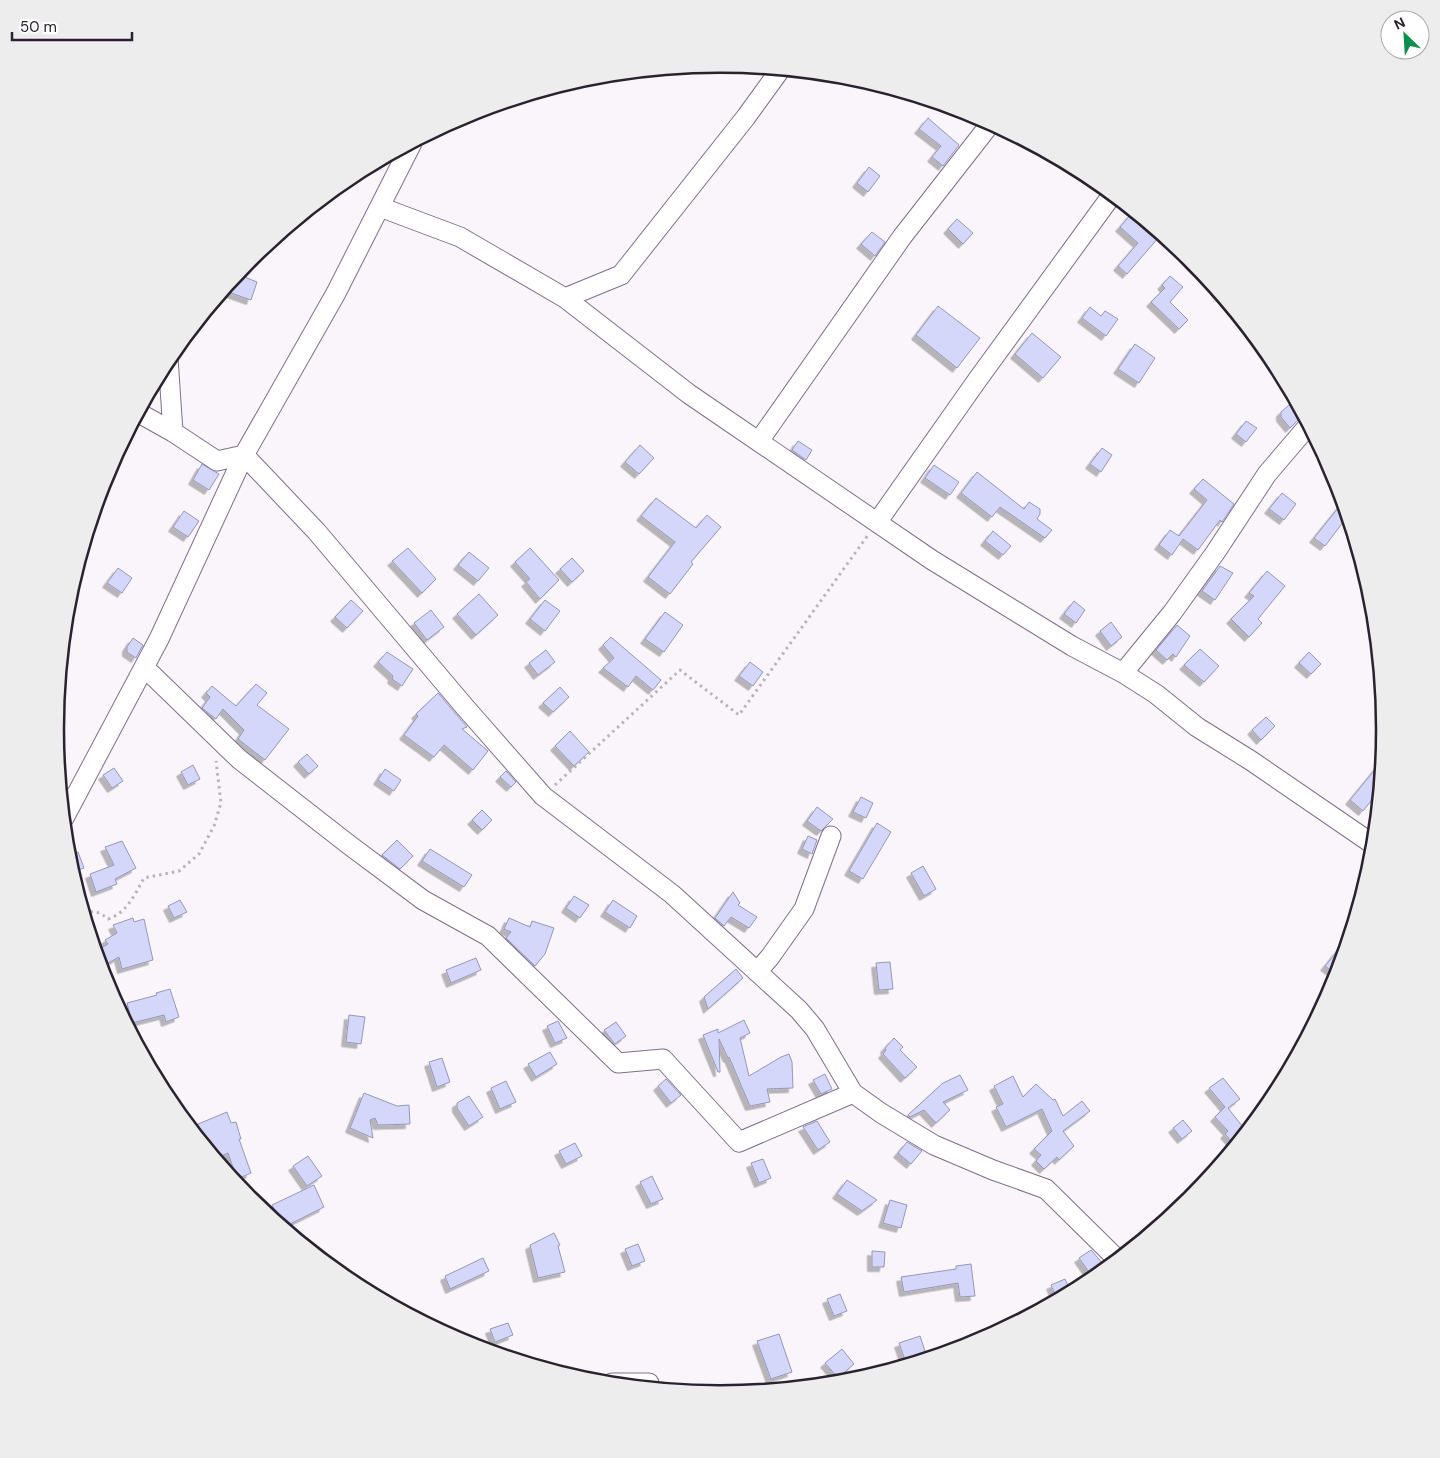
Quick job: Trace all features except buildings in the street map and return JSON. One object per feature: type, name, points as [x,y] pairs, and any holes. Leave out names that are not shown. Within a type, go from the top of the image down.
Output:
[{"type":"street","points":[[564,298],[621,275],[746,118],[776,75]]},
{"type":"street","points":[[759,441],[902,237],[986,130]]},
{"type":"street","points":[[68,810],[144,667],[244,455],[336,293],[407,153]]},
{"type":"street","points":[[878,521],[1108,200]]},
{"type":"street","points":[[380,207],[460,237],[564,298],[689,394],[878,521],[932,560],[1072,646],[1123,673],[1156,694],[1197,727],[1250,760],[1367,840]]},
{"type":"street","points":[[169,372],[173,432]]},
{"type":"street","points":[[144,416],[173,432],[217,461],[244,455]]},
{"type":"street","points":[[1123,673],[1172,613],[1199,576],[1267,474],[1304,430]]},
{"type":"street","points":[[244,455],[317,532],[464,706],[544,796],[672,894],[799,1010],[815,1029],[853,1093],[934,1145],[993,1170],[1046,1189],[1113,1255]]},
{"type":"street","points":[[144,667],[247,765],[423,900],[488,936],[618,1063],[663,1059],[739,1142],[853,1093]]},
{"type":"street","points":[[757,972],[804,909],[831,836]]},
{"type":"path","points":[[544,796],[680,670],[739,715],[878,521]]},
{"type":"path","points":[[90,912],[102,914],[108,919],[115,917],[124,910],[144,878],[180,871],[199,854],[214,826],[221,803],[214,755]]}]
